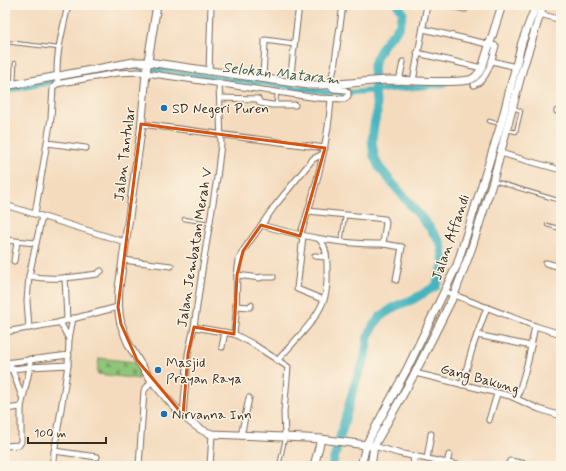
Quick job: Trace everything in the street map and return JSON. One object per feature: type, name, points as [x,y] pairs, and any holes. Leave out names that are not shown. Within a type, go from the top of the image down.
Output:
[{"type":"main road","name":"Jalan Tantular","points":[[157,5],[147,68],[118,307],[121,324],[131,348],[152,380],[183,415],[201,430],[212,434]]},
{"type":"main road","points":[[5,86],[58,80],[97,72],[124,63],[147,68],[209,72],[308,85],[388,80],[413,82],[469,80],[477,75],[482,68],[492,45],[502,5]]},
{"type":"main road","name":"Jalan Affandi","points":[[371,466],[370,446],[415,373],[454,295],[471,250],[493,181],[513,108],[520,68],[522,42],[536,5]]},
{"type":"main road","name":"Jalan Affandi","points":[[361,466],[457,265],[501,124],[543,5]]},
{"type":"main road","points":[[212,434],[285,437],[370,446]]},
{"type":"main road","points":[[314,466],[324,440]]},
{"type":"street","points":[[35,214],[51,118],[53,88],[58,80],[60,48],[68,5]]},
{"type":"street","points":[[209,72],[211,5]]},
{"type":"street","points":[[290,82],[299,5]]},
{"type":"street","points":[[97,72],[130,72],[147,68],[277,92],[331,99],[345,99],[348,93],[345,90],[333,89],[330,84],[334,68],[343,5]]},
{"type":"street","points":[[413,82],[417,53],[427,5]]},
{"type":"street","points":[[448,5],[465,9]]},
{"type":"street","points":[[540,14],[561,20]]},
{"type":"street","points":[[423,28],[492,45],[492,61],[482,80],[474,85]]},
{"type":"street","points":[[263,79],[265,40],[294,44]]},
{"type":"street","points":[[417,53],[482,68]]},
{"type":"street","points":[[492,61],[520,68]]},
{"type":"street","points":[[399,81],[403,62]]},
{"type":"street","name":"Jalan Jembatan Merah V","points":[[183,415],[188,354],[194,327],[217,178],[222,135],[219,82]]},
{"type":"street","points":[[220,98],[258,99],[260,104],[295,105]]},
{"type":"street","points":[[324,300],[297,289],[301,236],[325,148],[330,123],[331,99]]},
{"type":"street","points":[[141,124],[325,148]]},
{"type":"street","points":[[47,143],[86,148]]},
{"type":"street","points":[[234,334],[237,275],[239,260],[243,251],[274,207],[313,159],[323,154]]},
{"type":"street","points":[[500,154],[561,170]]},
{"type":"street","points":[[5,205],[125,242]]},
{"type":"street","points":[[308,211],[386,219],[383,244]]},
{"type":"street","points":[[29,328],[27,301],[29,276],[42,216]]},
{"type":"street","points":[[262,225],[301,236],[319,239],[402,247],[396,280]]},
{"type":"street","points":[[278,360],[307,327],[324,300],[327,281],[326,257],[323,244],[319,239]]},
{"type":"street","points":[[5,240],[36,243]]},
{"type":"street","points":[[14,261],[17,242]]},
{"type":"street","points":[[315,256],[326,257]]},
{"type":"street","points":[[123,260],[171,266]]},
{"type":"street","points":[[546,262],[561,267]]},
{"type":"street","points":[[29,276],[42,279],[65,278],[97,274],[101,271]]},
{"type":"street","points":[[237,275],[260,278],[261,276],[273,277]]},
{"type":"street","points":[[52,466],[68,365],[70,319],[65,278]]},
{"type":"street","points":[[444,291],[535,326],[561,334]]},
{"type":"street","points":[[236,306],[250,307],[250,305]]},
{"type":"street","points":[[5,332],[60,322],[118,307]]},
{"type":"street","points":[[462,385],[487,307]]},
{"type":"street","points":[[60,322],[69,339]]},
{"type":"street","points":[[517,399],[535,326]]},
{"type":"street","points":[[194,327],[234,334],[253,344],[287,366],[289,370],[284,412],[285,437]]},
{"type":"street","points":[[222,347],[225,332]]},
{"type":"street","points":[[477,335],[531,346]]},
{"type":"street","points":[[22,397],[8,362],[68,355]]},
{"type":"street","points":[[5,446],[21,444],[22,397],[30,366],[30,359]]},
{"type":"street","points":[[5,370],[30,366],[68,365]]},
{"type":"street","name":"Gang Bakung","points":[[415,373],[517,399],[539,409],[561,416]]},
{"type":"street","points":[[139,466],[144,391],[152,380]]},
{"type":"street","points":[[489,420],[497,394]]},
{"type":"street","points":[[241,436],[249,398]]},
{"type":"street","points":[[5,409],[21,407]]},
{"type":"street","points":[[210,466],[212,434]]},
{"type":"street","points":[[427,459],[430,434]]},
{"type":"street","points":[[370,446],[462,466]]},
{"type":"street","points":[[54,451],[97,457]]},
{"type":"street","points":[[447,463],[449,455]]},
{"type":"street","points":[[413,456],[414,466]]},
{"type":"street","points":[[507,466],[510,461],[537,466]]},
{"type":"lane","points":[[5,42],[60,48]]},
{"type":"lane","points":[[14,84],[15,63]]},
{"type":"lane","points":[[276,105],[277,92]]},
{"type":"lane","points":[[489,121],[501,124]]},
{"type":"lane","points":[[493,181],[561,201]]},
{"type":"lane","points":[[341,242],[345,215]]},
{"type":"lane","points":[[184,219],[210,223]]},
{"type":"lane","points":[[547,225],[561,230]]},
{"type":"lane","points":[[279,466],[285,437]]},
{"type":"highlighted area","points":[[141,124],[325,148],[300,236],[261,225],[243,251],[237,275],[234,334],[194,327],[188,354],[183,415],[137,360],[121,324],[118,307]]},
{"type":"green space","points":[[99,358],[135,362],[139,369],[139,379],[97,374]]},
{"type":"waterway","points":[[332,466],[356,380],[364,361],[368,337],[373,326],[381,316],[396,306],[414,299],[436,286],[444,263],[441,244],[430,228],[379,167],[374,156],[372,140],[377,113],[373,68],[376,58],[386,41],[395,32],[400,24],[403,13],[398,5]]},
{"type":"waterway","name":"Selokan Mataram","points":[[5,91],[130,66],[344,93],[444,85]]},
{"type":"place","name":"SD Negeri Puren","points":[[164,108]]},
{"type":"place","name":"Masjid Prayan Raya","points":[[158,370]]},
{"type":"place","name":"Nirvanna Inn","points":[[164,414]]}]
